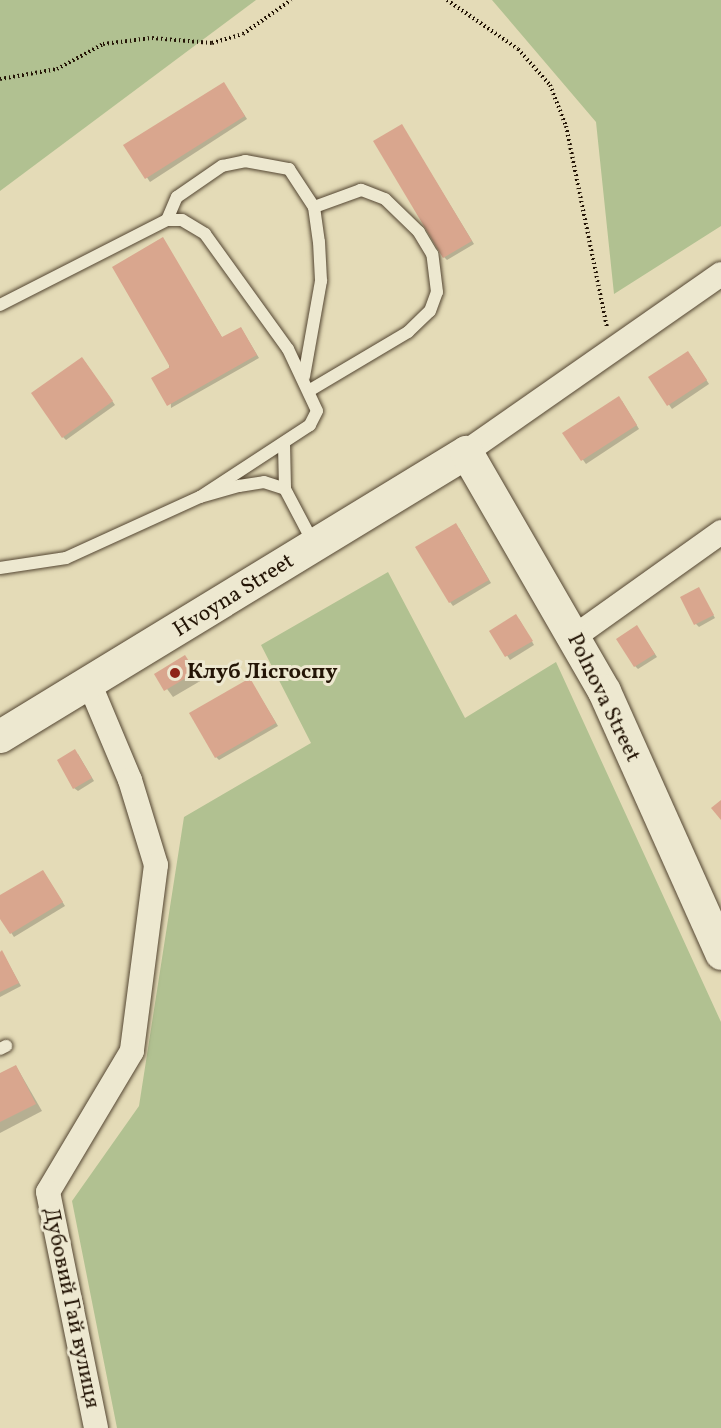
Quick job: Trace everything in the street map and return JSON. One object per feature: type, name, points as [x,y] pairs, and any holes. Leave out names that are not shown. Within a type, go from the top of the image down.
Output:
[{"type":"street","points":[[466,452],[611,354],[721,274]]},
{"type":"street","name":"Hvoyna Street","points":[[0,736],[90,685],[466,452]]},
{"type":"street","name":"Polnova Street","points":[[466,452],[574,637],[718,937]]},
{"type":"street","points":[[574,637],[721,532]]},
{"type":"street","name":"Дубовий Гай вулиця","points":[[90,685],[130,780],[156,865],[132,1051],[48,1192],[96,1428]]},
{"type":"lane","points":[[167,220],[177,197],[192,183],[245,161],[289,169],[314,207],[321,281],[304,376]]},
{"type":"lane","points":[[312,389],[408,332],[430,311],[437,273],[419,232],[385,199],[361,190],[314,207]]},
{"type":"lane","points":[[0,305],[167,220],[182,220],[205,234],[304,376],[312,389],[317,411],[310,425],[200,497],[66,558],[0,568]]},
{"type":"lane","points":[[284,444],[285,489],[315,546]]},
{"type":"lane","points":[[200,497],[264,482],[285,489]]},
{"type":"path","points":[[0,79],[57,69],[103,44],[152,38],[212,43],[243,34],[291,0]]},
{"type":"path","points":[[447,0],[518,49],[550,85],[566,126],[611,354]]},
{"type":"green space","points":[[0,0],[256,0],[0,191]]},
{"type":"green space","points":[[492,0],[721,0],[721,226],[614,294],[596,122]]},
{"type":"green space","points":[[388,572],[465,718],[556,662],[721,1022],[721,1428],[117,1428],[72,1201],[139,1106],[184,817],[311,743],[261,645]]},
{"type":"building","points":[[224,82],[245,116],[145,179],[123,145]]},
{"type":"building","points":[[402,124],[472,241],[443,258],[373,141]]},
{"type":"building","points":[[163,237],[222,337],[241,327],[257,355],[167,406],[151,378],[170,367],[112,267]]},
{"type":"building","points":[[688,351],[707,380],[667,406],[648,377]]},
{"type":"building","points":[[82,357],[113,401],[62,438],[31,393]]},
{"type":"building","points":[[619,396],[637,425],[581,461],[562,433]]},
{"type":"building","points":[[456,523],[489,580],[449,603],[415,547]]},
{"type":"building","points":[[699,587],[714,615],[694,625],[680,597]]},
{"type":"building","points":[[516,614],[533,641],[505,657],[489,631]]},
{"type":"building","points":[[637,625],[655,654],[634,667],[616,639]]},
{"type":"building","name":"Клуб Лісгоспу","points":[[185,655],[196,672],[164,691],[154,674]]},
{"type":"building","points":[[250,678],[276,723],[215,758],[189,713]]},
{"type":"building","points":[[75,749],[92,778],[73,789],[57,760]]},
{"type":"building","points":[[721,800],[721,820],[711,808]]},
{"type":"building","points":[[43,870],[63,902],[10,934],[0,919],[0,895]]},
{"type":"building","points":[[2,950],[19,983],[0,992],[0,952]]},
{"type":"building","points":[[16,1065],[36,1104],[0,1122],[0,1073]]},
{"type":"place","name":"Клуб Лісгоспу","points":[[175,673]]}]
